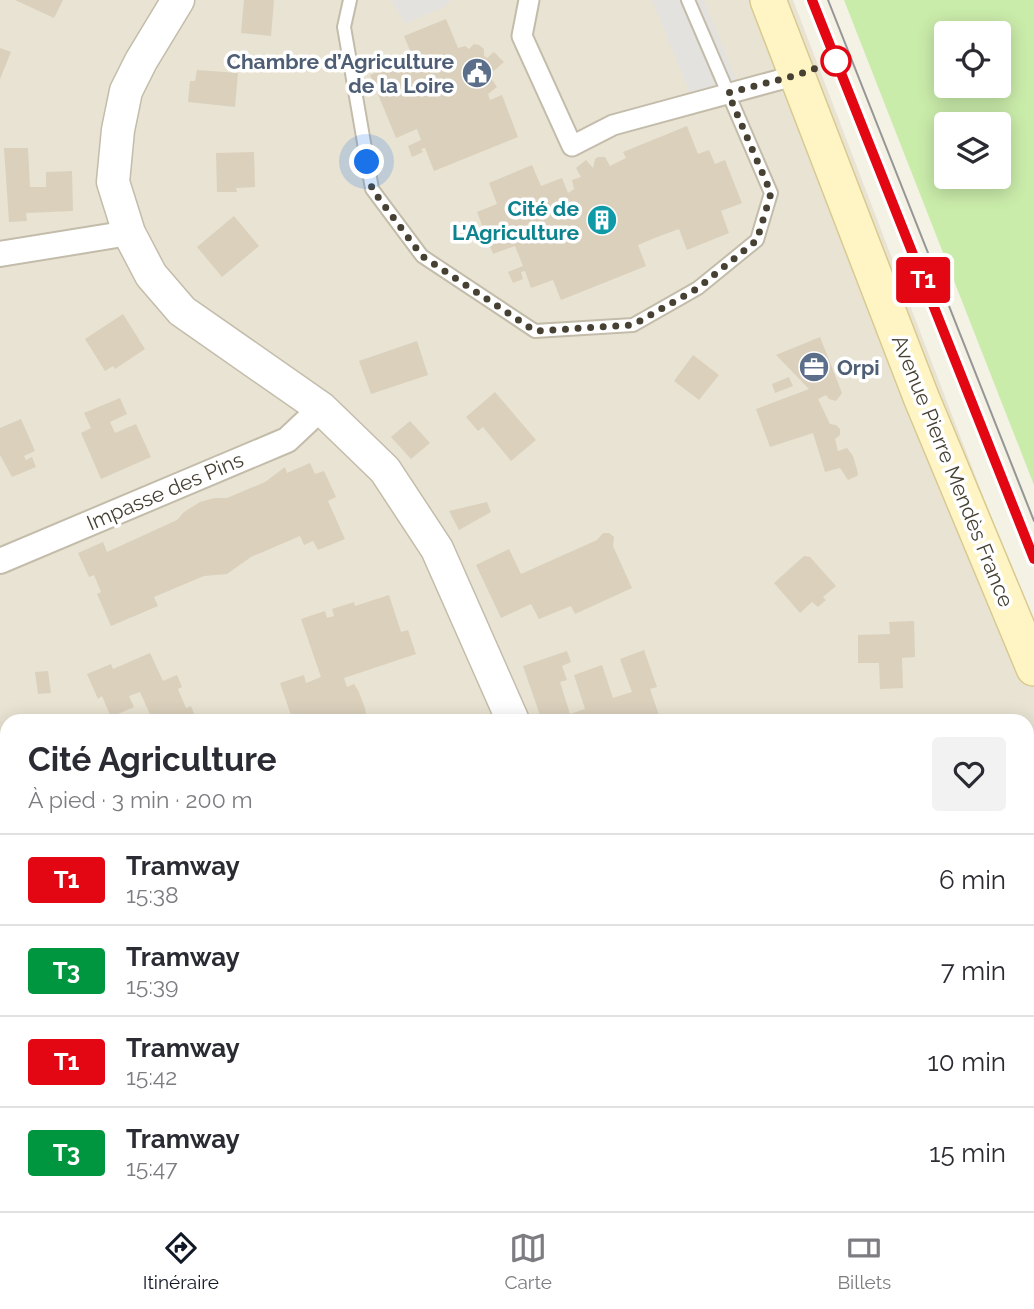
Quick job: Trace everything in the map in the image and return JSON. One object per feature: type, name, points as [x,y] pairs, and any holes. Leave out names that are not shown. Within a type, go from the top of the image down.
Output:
[{"type":"main road","name":"Avenue Pierre Mendès France","points":[[768,0],[921,397],[1034,667]]},
{"type":"street","points":[[178,0],[126,91],[118,130],[113,183],[129,233],[151,275],[182,311],[321,408],[385,470],[437,549],[510,714]]},
{"type":"street","points":[[529,0],[522,36],[572,146],[613,125],[797,75]]},
{"type":"street","points":[[0,254],[129,233]]},
{"type":"street","name":"Impasse des Pins","points":[[0,561],[287,440],[321,408]]},
{"type":"lane","points":[[350,0],[344,27],[372,189],[422,256],[535,331],[633,325],[698,288],[757,240],[771,193],[688,0]]},
{"type":"shaded area","points":[[0,0],[793,0],[1034,629],[1034,714],[0,714]]},
{"type":"shaded area","points":[[391,0],[451,0],[444,7],[405,24]]},
{"type":"shaded area","points":[[652,0],[704,0],[736,80],[691,96]]},
{"type":"green space","points":[[844,0],[1034,0],[1034,485]]},
{"type":"building","points":[[15,0],[63,0],[54,18]]},
{"type":"building","points":[[244,0],[274,0],[271,36],[241,33]]},
{"type":"building","points":[[446,19],[458,48],[465,46],[469,49],[474,44],[479,45],[484,49],[484,56],[487,58],[494,52],[504,62],[489,75],[497,87],[488,94],[490,100],[502,95],[518,137],[434,171],[425,148],[421,149],[423,152],[412,157],[408,146],[421,140],[417,129],[396,138],[370,75],[413,58],[404,36]]},
{"type":"building","points":[[0,48],[11,52],[0,79]]},
{"type":"building","points":[[197,70],[238,73],[235,107],[188,102],[190,81],[195,81]]},
{"type":"building","name":"Cité de L'Agriculture","points":[[687,126],[698,154],[709,150],[715,164],[725,160],[742,203],[721,211],[729,233],[687,250],[679,229],[657,237],[638,245],[646,266],[561,300],[553,280],[531,288],[525,271],[521,272],[523,279],[513,283],[508,272],[523,266],[515,246],[493,254],[477,212],[497,204],[489,183],[532,165],[541,186],[562,178],[568,193],[574,189],[572,180],[581,177],[576,168],[586,160],[593,168],[595,159],[605,157],[610,166],[626,158],[623,152]]},
{"type":"building","points":[[4,148],[28,148],[30,187],[46,187],[46,172],[72,171],[73,211],[26,213],[27,221],[9,222]]},
{"type":"building","points":[[254,152],[255,187],[236,188],[237,192],[217,192],[216,153]]},
{"type":"building","points":[[234,216],[259,246],[222,277],[197,247]]},
{"type":"building","points":[[123,314],[145,349],[115,369],[113,366],[105,371],[85,339]]},
{"type":"building","points":[[820,337],[842,393],[836,401],[826,395],[818,399],[830,424],[840,429],[840,435],[835,439],[838,451],[847,448],[853,456],[858,473],[848,480],[840,468],[825,472],[813,433],[770,447],[756,409],[809,389],[776,355]]},
{"type":"building","points":[[417,341],[428,375],[371,394],[359,361]]},
{"type":"building","points":[[693,355],[719,375],[699,400],[674,381]]},
{"type":"building","points":[[789,377],[793,386],[775,393],[772,384]]},
{"type":"building","points":[[495,392],[536,440],[511,461],[483,427],[478,431],[466,417]]},
{"type":"building","points":[[120,398],[127,414],[110,422],[115,433],[136,424],[151,457],[101,479],[81,433],[91,428],[84,413]]},
{"type":"building","points":[[21,419],[35,451],[24,456],[26,460],[32,457],[36,467],[12,477],[0,455],[0,428]]},
{"type":"building","points":[[410,421],[430,443],[411,459],[391,437]]},
{"type":"building","points":[[310,463],[315,474],[324,471],[336,497],[328,501],[345,539],[318,550],[313,541],[304,545],[300,536],[251,557],[227,574],[204,576],[154,597],[158,606],[111,626],[97,594],[101,592],[94,575],[89,577],[78,553],[103,542],[107,552],[177,520],[200,502],[227,498],[265,482],[285,467],[287,473]]},
{"type":"building","points":[[487,502],[491,512],[459,530],[449,511]]},
{"type":"building","points":[[603,533],[614,537],[613,546],[632,588],[575,614],[571,606],[539,619],[531,604],[501,618],[476,565],[509,549],[521,574],[597,540]]},
{"type":"building","points":[[804,556],[810,557],[836,586],[823,597],[826,600],[818,607],[812,602],[800,613],[774,583]]},
{"type":"building","points":[[389,595],[401,632],[408,630],[416,654],[344,678],[347,687],[354,684],[358,690],[366,714],[291,714],[280,683],[304,675],[306,683],[321,677],[301,619],[325,611],[327,618],[334,616],[332,609],[354,602],[355,606]]},
{"type":"building","points":[[914,621],[915,657],[902,658],[903,688],[880,689],[879,663],[858,663],[858,635],[890,634],[889,622]]},
{"type":"building","points":[[644,650],[657,687],[650,689],[659,714],[570,714],[585,709],[574,675],[602,665],[613,698],[632,692],[620,659]]},
{"type":"building","points":[[567,651],[571,662],[562,666],[567,680],[560,682],[570,714],[540,714],[523,666]]},
{"type":"building","points":[[150,653],[163,681],[177,675],[182,687],[178,689],[186,708],[191,706],[194,714],[150,714],[140,692],[129,696],[134,707],[118,714],[110,714],[102,696],[98,699],[87,674],[111,664],[113,669]]},
{"type":"building","points":[[48,671],[51,693],[38,694],[35,672]]},
{"type":"tram line","points":[[812,0],[1034,559]]},
{"type":"tram line","name":"T1","points":[[812,0],[1034,559]]},
{"type":"tram line","points":[[828,0],[1034,521]]},
{"type":"place","name":"Chambre d’Agriculture de la Loire","points":[[477,73]]},
{"type":"place","name":"Cité de L'Agriculture","points":[[602,220]]},
{"type":"place","name":"Orpi","points":[[814,367]]},
{"type":"route","points":[[367,162],[372,189],[422,256],[535,331],[633,325],[698,288],[757,240],[771,193],[728,93],[797,75],[836,61]]}]
